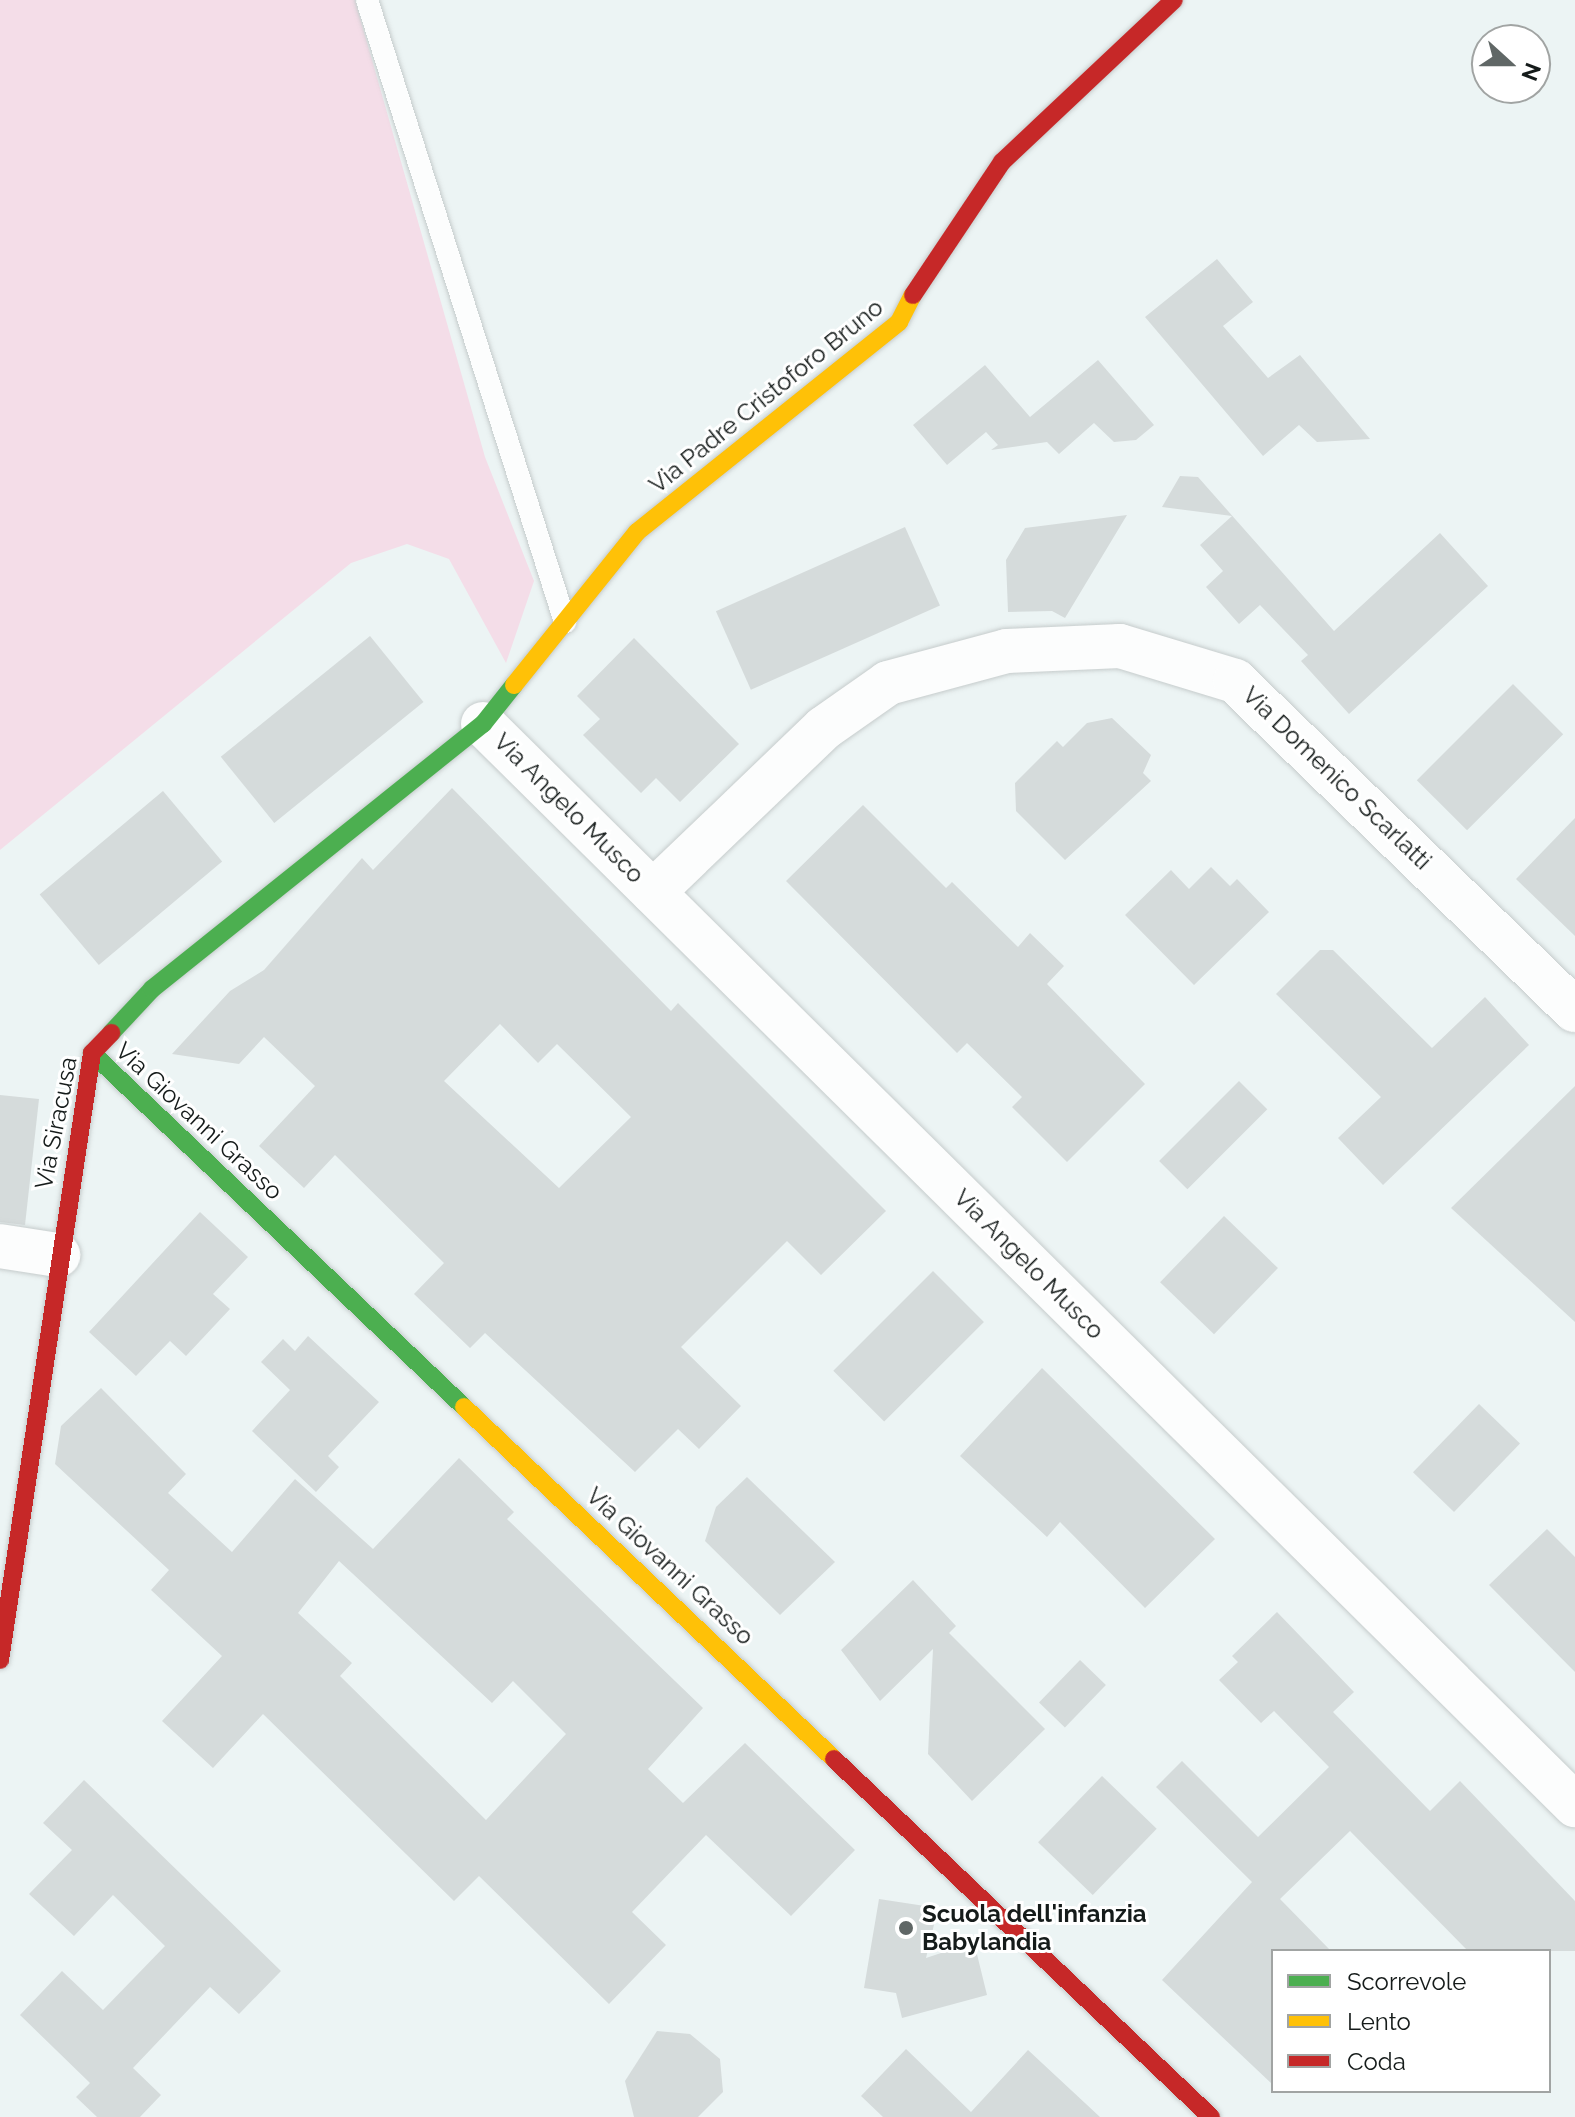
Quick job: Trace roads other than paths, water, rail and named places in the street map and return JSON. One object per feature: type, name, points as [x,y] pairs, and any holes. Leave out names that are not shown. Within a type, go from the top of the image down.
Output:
[{"type":"street","name":"Via Padre Cristoforo Bruno","points":[[483,724],[637,532],[899,322],[926,269],[1002,162],[1174,0]]},
{"type":"street","name":"Via Domenico Scarlatti","points":[[653,892],[824,728],[888,683],[1007,651],[1120,646],[1235,681],[1575,1010]]},
{"type":"street","name":"Via Angelo Musco","points":[[483,724],[1575,1805]]},
{"type":"street","name":"Via Siracusa","points":[[0,1660],[11,1505],[92,1053],[152,989],[483,724]]},
{"type":"street","name":"Via Giovanni Grasso","points":[[92,1053],[1211,2117]]},
{"type":"street","points":[[0,1246],[58,1255]]},
{"type":"lane","points":[[367,0],[565,622]]},
{"type":"place","name":"Scuola dell'infanzia Babylandia","points":[[906,1928]]}]
